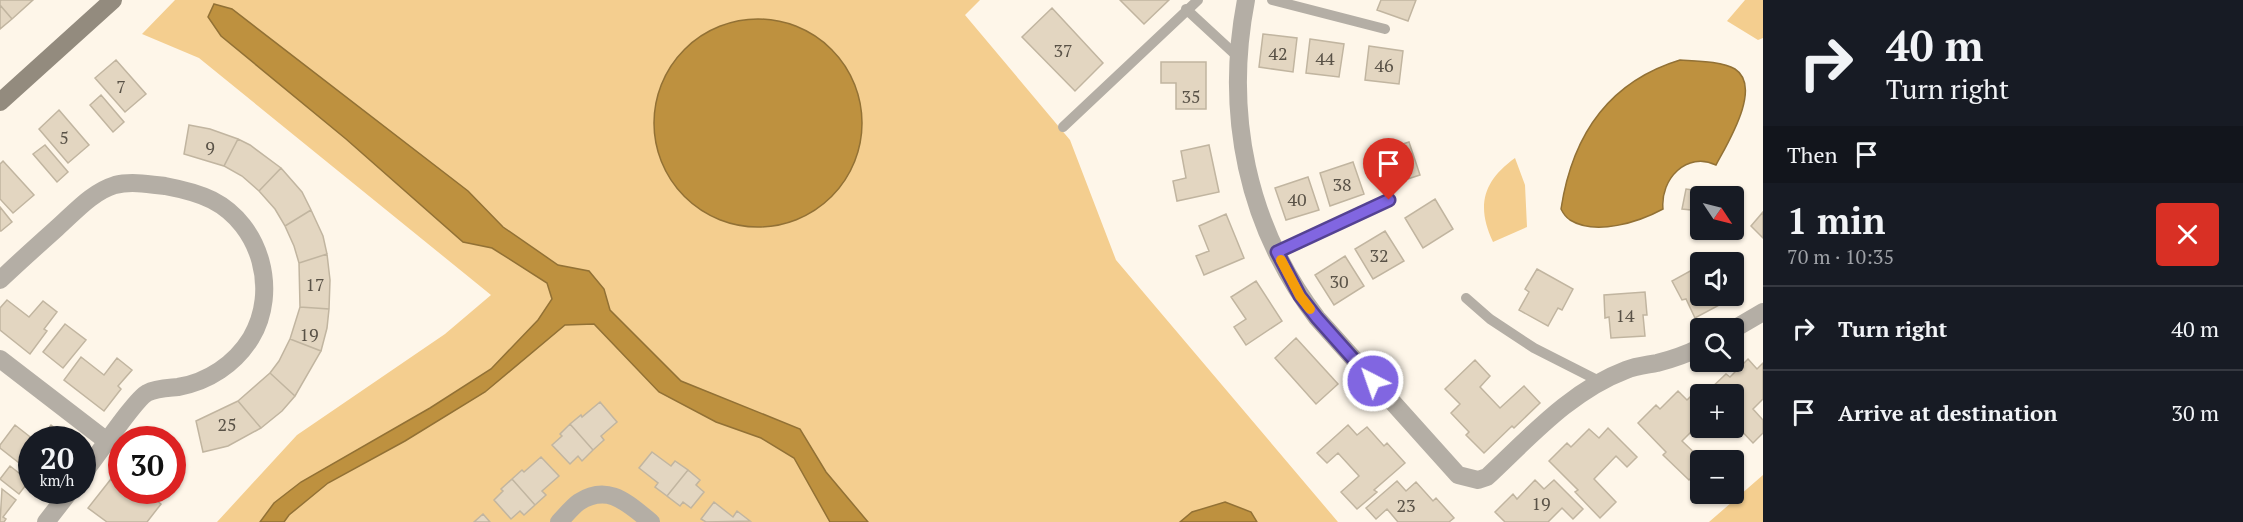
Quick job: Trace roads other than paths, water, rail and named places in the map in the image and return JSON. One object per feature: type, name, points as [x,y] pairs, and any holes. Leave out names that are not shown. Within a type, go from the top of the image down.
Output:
[{"type":"street","points":[[0,102],[113,0]]},
{"type":"street","points":[[1246,0],[1238,57],[1241,131],[1250,184],[1268,237],[1300,296],[1317,318],[1458,475],[1478,480],[1487,477],[1577,396],[1626,370],[1668,360],[1690,351]]},
{"type":"street","points":[[0,279],[97,192],[118,184],[148,184],[195,193],[222,206],[243,226],[261,260],[265,279],[264,299],[259,320],[251,337],[226,367],[212,375],[180,387],[164,388],[146,394],[121,426]]},
{"type":"street","points":[[1744,324],[1763,312]]},
{"type":"street","points":[[0,359],[108,442],[96,457]]},
{"type":"street","points":[[559,522],[580,502],[602,494],[620,498],[651,522]]},
{"type":"street","points":[[46,522],[60,504]]},
{"type":"lane","points":[[1063,127],[1198,0]]},
{"type":"lane","points":[[1272,0],[1385,29]]},
{"type":"lane","points":[[1186,9],[1238,57]]},
{"type":"lane","points":[[1277,252],[1389,200]]},
{"type":"lane","points":[[1466,298],[1490,319],[1534,348],[1601,382]]}]
